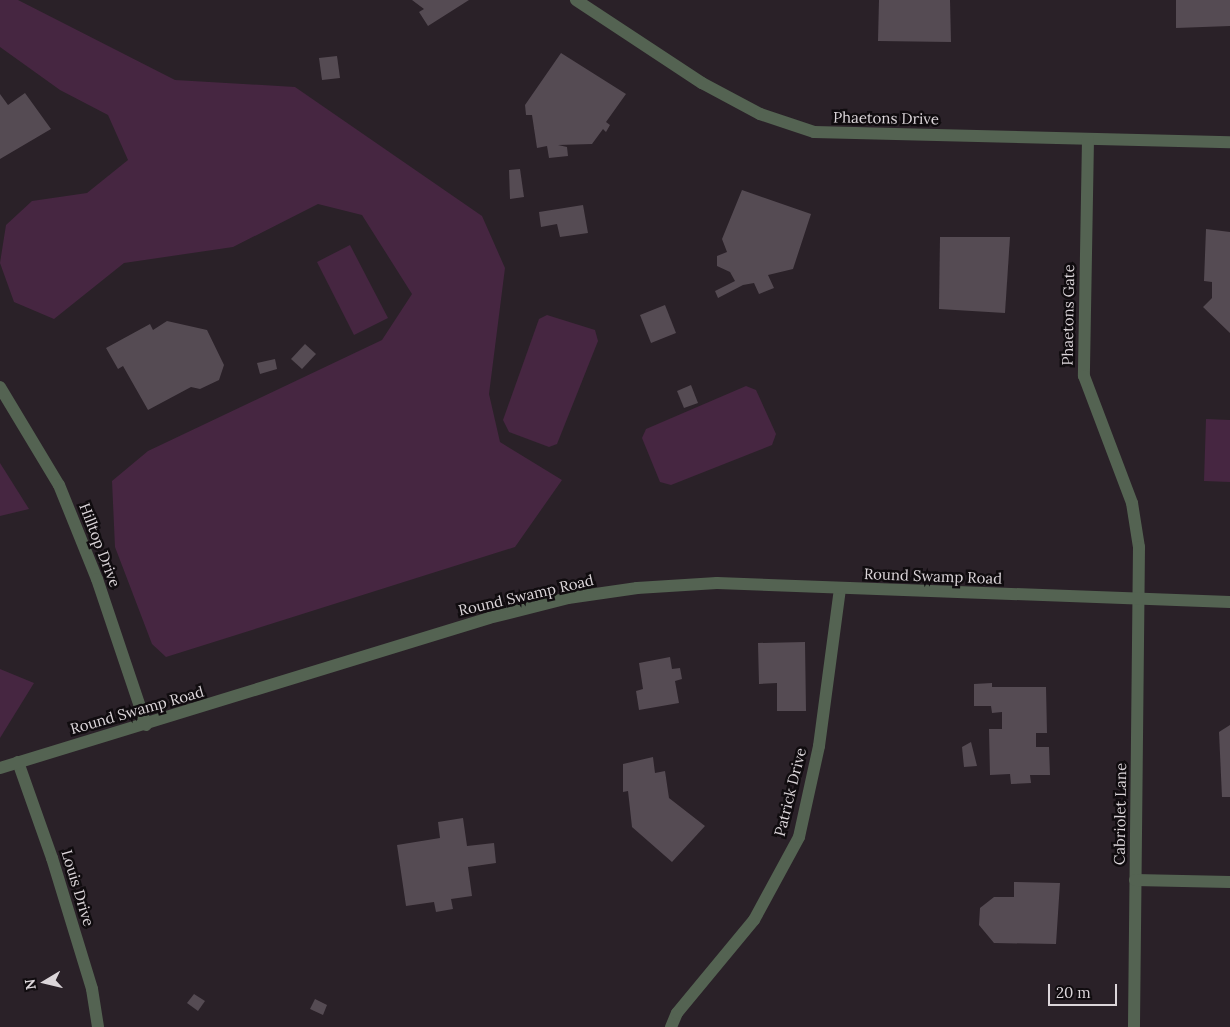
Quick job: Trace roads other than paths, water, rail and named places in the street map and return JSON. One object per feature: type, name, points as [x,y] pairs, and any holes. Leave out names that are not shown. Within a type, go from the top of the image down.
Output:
[{"type":"street","name":"Phaetons Drive","points":[[576,0],[702,82],[760,114],[814,132],[1230,142]]},
{"type":"street","name":"Phaetons Gate","points":[[1088,139],[1084,376],[1132,503],[1141,601]]},
{"type":"street","name":"Hilltop Drive","points":[[0,387],[59,485],[97,579],[146,725]]},
{"type":"street","name":"Round Swamp Road","points":[[0,768],[146,725],[489,618],[568,598],[718,583],[1141,601],[1230,602]]},
{"type":"street","name":"Patrick Drive","points":[[671,1027],[677,1012],[754,920],[799,837],[819,746],[840,588]]},
{"type":"street","name":"Cabriolet Lane","points":[[1134,1027],[1141,601]]},
{"type":"street","name":"Louis Drive","points":[[18,762],[58,876],[92,989],[98,1027]]},
{"type":"street","points":[[1135,880],[1230,882]]}]
